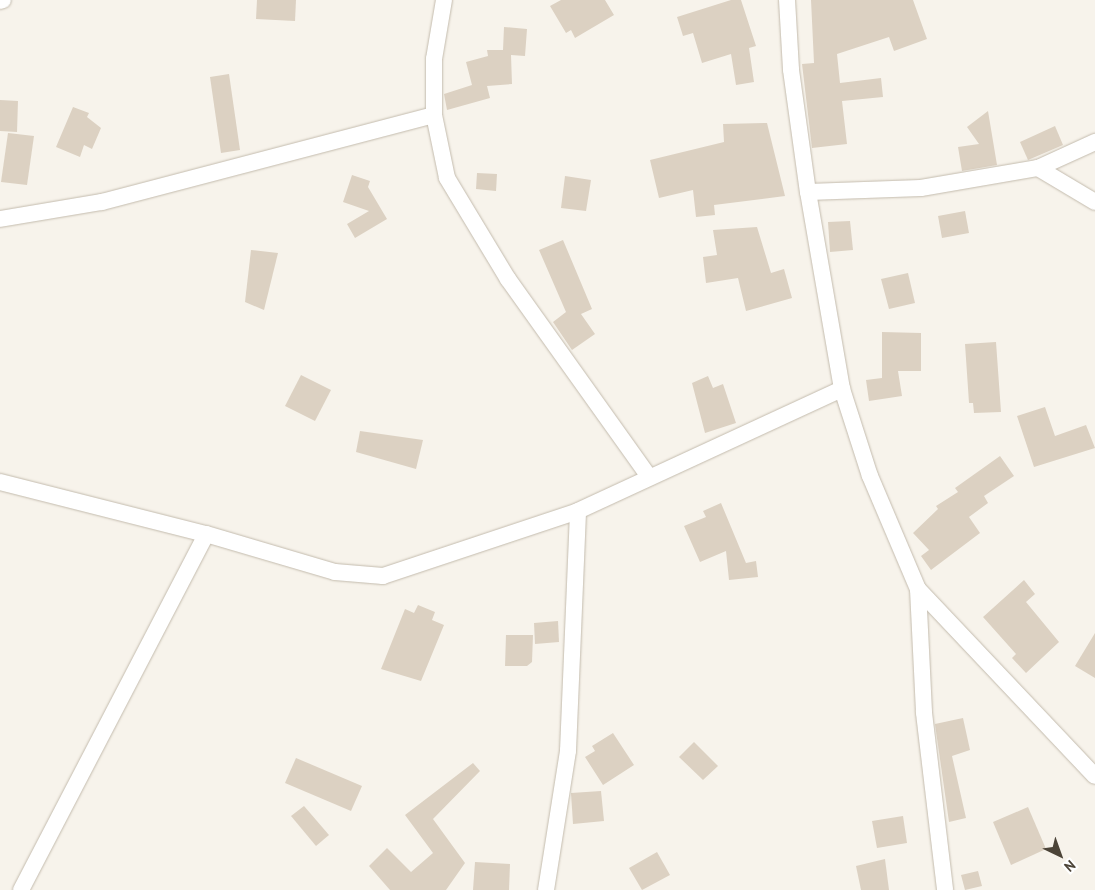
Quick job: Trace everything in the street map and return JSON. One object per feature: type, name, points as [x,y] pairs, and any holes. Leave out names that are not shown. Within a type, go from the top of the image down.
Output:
[{"type":"street","points":[[444,0],[434,60],[434,115],[447,178],[470,221],[650,477]]},
{"type":"street","points":[[788,0],[791,70],[808,192],[842,389],[870,476],[918,589],[924,713],[945,890]]},
{"type":"street","points":[[0,219],[102,202],[434,115]]},
{"type":"street","points":[[808,192],[922,188],[1038,168],[1095,142]]},
{"type":"street","points":[[1038,168],[1095,202]]},
{"type":"street","points":[[0,482],[206,534],[334,572],[383,576],[578,511],[842,389]]},
{"type":"street","points":[[546,890],[568,751],[578,511]]},
{"type":"street","points":[[21,890],[206,534]]},
{"type":"street","points":[[918,589],[1095,776]]},
{"type":"building","points":[[257,0],[296,0],[295,21],[256,19]]},
{"type":"building","points":[[561,0],[605,0],[614,15],[575,38],[571,30],[566,33],[550,6]]},
{"type":"building","points":[[731,0],[741,0],[756,46],[749,48],[754,82],[736,85],[731,54],[702,63],[693,33],[683,36],[677,17]]},
{"type":"building","points":[[811,0],[913,0],[927,39],[894,51],[889,37],[837,54],[840,83],[881,78],[883,97],[842,101],[847,144],[812,148],[802,64],[814,63]]},
{"type":"building","points":[[504,27],[527,29],[525,56],[511,55],[512,84],[487,86],[490,98],[447,110],[444,94],[472,85],[466,62],[488,56],[487,50],[503,50]]},
{"type":"building","points":[[229,74],[240,150],[221,153],[210,77]]},
{"type":"building","points":[[0,100],[18,101],[17,132],[0,131]]},
{"type":"building","points":[[73,107],[89,113],[87,117],[101,128],[92,149],[84,145],[80,157],[56,147]]},
{"type":"building","points":[[988,111],[997,165],[962,171],[958,147],[979,144],[967,127]]},
{"type":"building","points":[[767,123],[785,196],[714,205],[715,215],[696,217],[693,190],[659,198],[650,160],[724,142],[723,124]]},
{"type":"building","points":[[1055,126],[1063,145],[1028,160],[1020,142]]},
{"type":"building","points":[[8,133],[34,136],[27,185],[1,182]]},
{"type":"building","points":[[477,173],[497,174],[496,191],[476,189]]},
{"type":"building","points":[[352,175],[370,181],[368,187],[387,219],[355,238],[347,224],[369,211],[343,202]]},
{"type":"building","points":[[565,176],[591,180],[586,211],[561,208]]},
{"type":"building","points":[[965,211],[969,233],[942,238],[938,216]]},
{"type":"building","points":[[850,221],[853,250],[830,252],[828,222]]},
{"type":"building","points":[[757,227],[771,273],[784,269],[792,298],[746,311],[738,278],[706,283],[703,257],[717,255],[713,230]]},
{"type":"building","points":[[563,240],[592,309],[581,314],[595,334],[572,350],[553,322],[566,312],[539,250]]},
{"type":"building","points":[[251,250],[278,253],[264,310],[245,302]]},
{"type":"building","points":[[908,273],[915,303],[889,309],[881,279]]},
{"type":"building","points":[[882,332],[921,333],[921,371],[898,371],[902,396],[869,401],[866,380],[882,378]]},
{"type":"building","points":[[996,342],[1001,412],[974,413],[973,403],[969,403],[965,344]]},
{"type":"building","points":[[301,375],[331,390],[315,421],[285,406]]},
{"type":"building","points":[[708,376],[713,388],[723,384],[736,423],[705,433],[692,383]]},
{"type":"building","points":[[1045,407],[1055,436],[1086,425],[1095,448],[1034,467],[1017,416]]},
{"type":"building","points":[[360,431],[423,440],[416,469],[356,452]]},
{"type":"building","points":[[1000,456],[1014,476],[984,496],[988,503],[969,517],[980,533],[931,570],[921,556],[929,550],[913,533],[938,509],[936,506],[958,492],[955,488]]},
{"type":"building","points":[[721,503],[746,563],[756,561],[758,577],[729,580],[726,551],[700,562],[684,526],[706,517],[703,511]]},
{"type":"building","points":[[1024,580],[1035,594],[1026,602],[1059,642],[1026,673],[1012,658],[1016,654],[983,617]]},
{"type":"building","points":[[418,605],[435,612],[432,620],[444,625],[421,681],[381,669],[405,609],[414,613]]},
{"type":"building","points":[[558,621],[559,642],[535,644],[534,623]]},
{"type":"building","points":[[1095,633],[1095,678],[1075,666]]},
{"type":"building","points":[[506,635],[533,635],[532,662],[527,666],[505,666]]},
{"type":"building","points":[[963,718],[970,750],[952,756],[966,818],[949,822],[935,724]]},
{"type":"building","points":[[613,733],[634,765],[603,785],[585,757],[595,751],[592,746]]},
{"type":"building","points":[[694,742],[718,766],[703,780],[679,757]]},
{"type":"building","points":[[296,758],[362,786],[351,811],[285,783]]},
{"type":"building","points":[[473,763],[480,771],[433,819],[465,863],[446,890],[390,890],[369,866],[387,848],[411,872],[433,853],[405,815]]},
{"type":"building","points":[[601,791],[604,821],[573,824],[571,793]]},
{"type":"building","points":[[304,806],[329,835],[316,846],[291,816]]},
{"type":"building","points":[[1028,807],[1046,849],[1011,865],[993,822]]},
{"type":"building","points":[[903,816],[907,843],[877,848],[872,821]]},
{"type":"building","points":[[657,852],[670,875],[642,890],[629,868]]},
{"type":"building","points":[[885,859],[889,890],[861,890],[856,866]]},
{"type":"building","points":[[475,862],[510,864],[509,890],[473,890]]},
{"type":"building","points":[[978,871],[982,886],[965,890],[961,875]]}]
